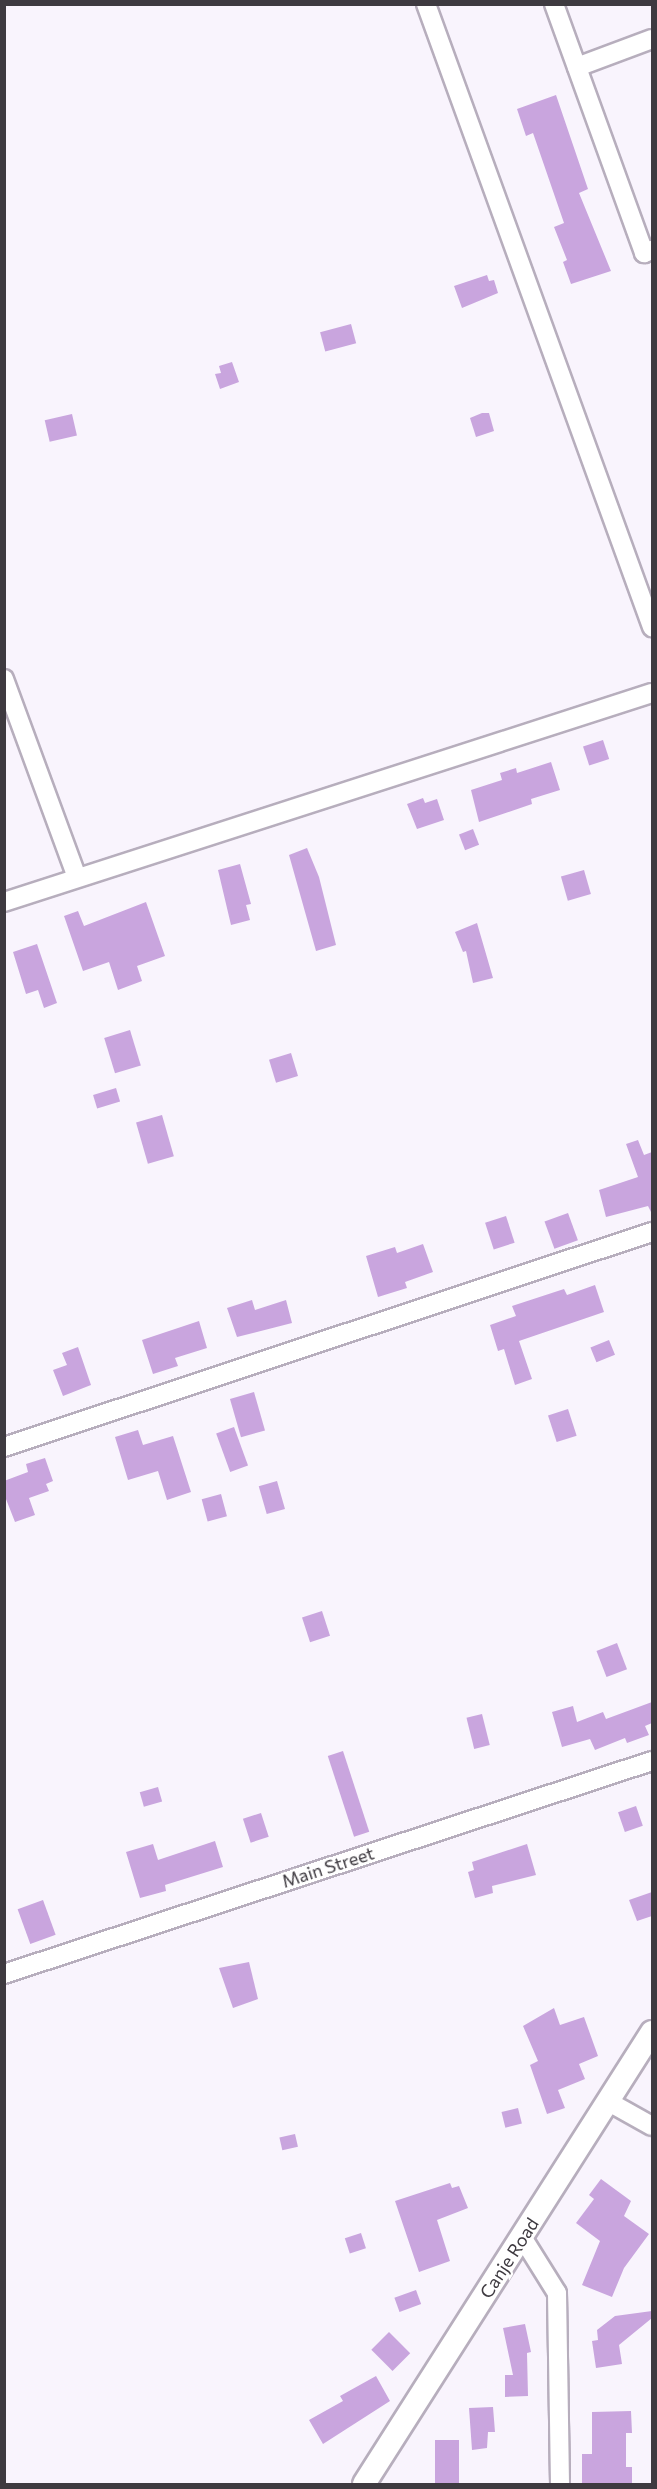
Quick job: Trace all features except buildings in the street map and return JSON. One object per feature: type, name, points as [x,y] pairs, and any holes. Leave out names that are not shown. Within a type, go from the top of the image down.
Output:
[{"type":"street","points":[[426,4],[652,627]]},
{"type":"street","points":[[554,4],[644,253],[652,250]]},
{"type":"street","points":[[577,67],[652,39]]},
{"type":"street","points":[[4,679],[77,878]]},
{"type":"street","points":[[4,902],[652,693]]},
{"type":"street","points":[[4,1447],[652,1232]]},
{"type":"street","name":"Main Street","points":[[4,1974],[652,1761]]},
{"type":"street","name":"Canje Road","points":[[364,2484],[652,2032]]},
{"type":"street","points":[[609,2102],[652,2126]]},
{"type":"street","points":[[522,2237],[557,2293],[560,2484]]}]
